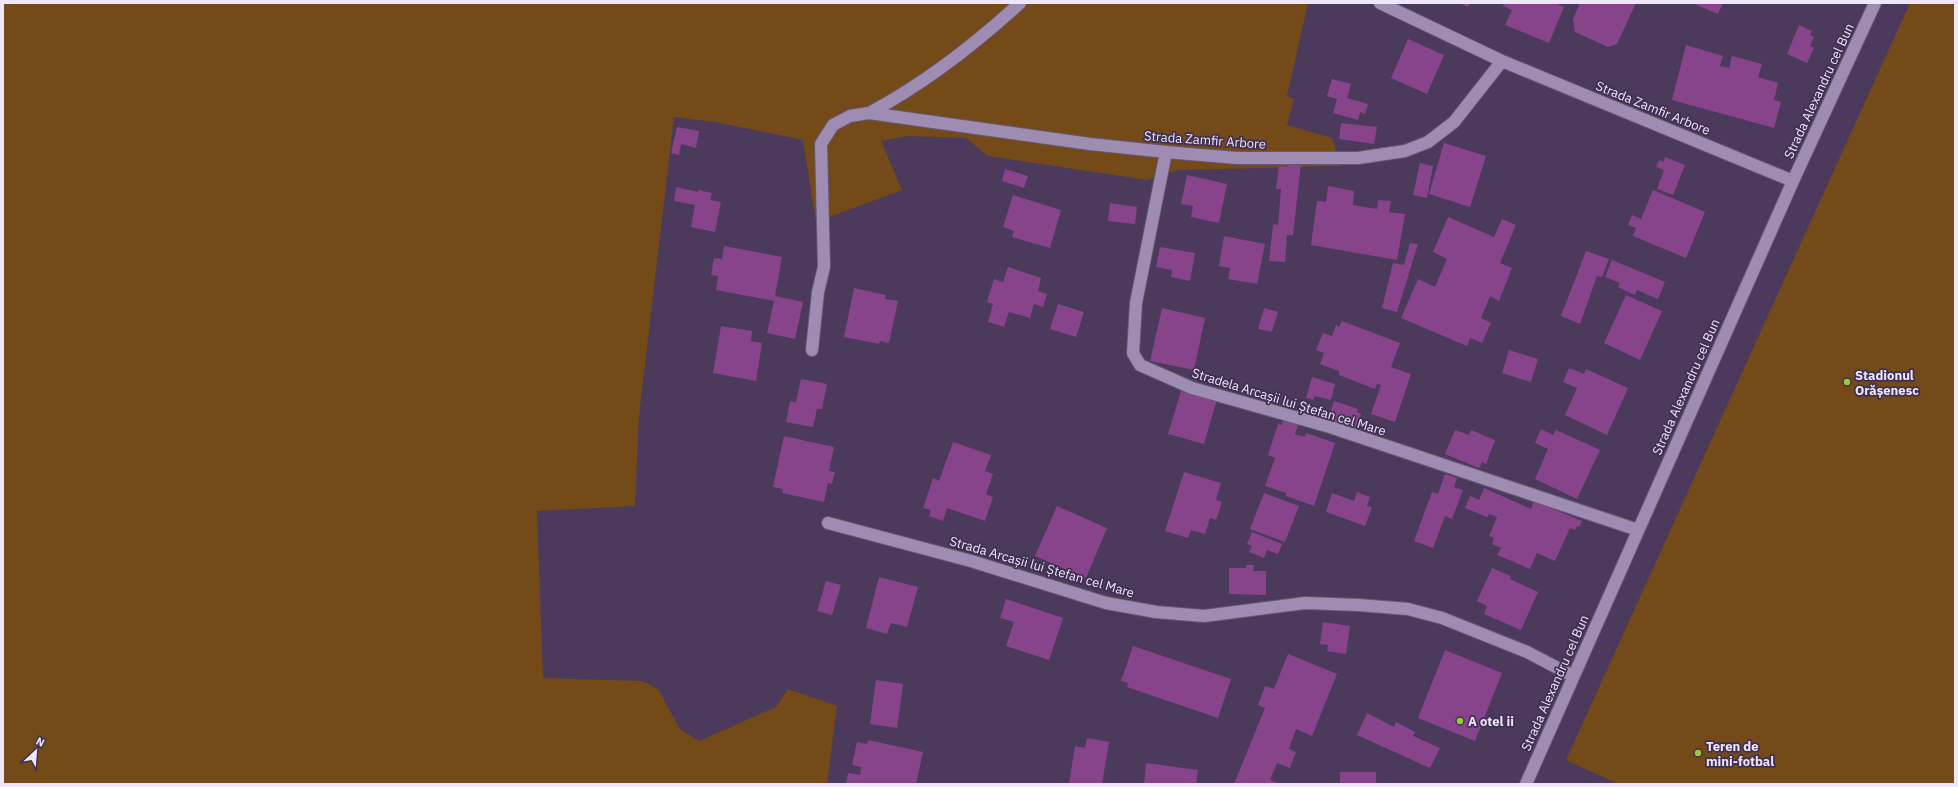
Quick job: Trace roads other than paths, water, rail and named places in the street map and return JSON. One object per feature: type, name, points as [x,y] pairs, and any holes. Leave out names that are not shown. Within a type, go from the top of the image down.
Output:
[{"type":"street","points":[[812,350],[818,292],[824,267],[821,144],[833,125],[850,116],[869,113],[896,98],[936,72],[976,41],[1020,3]]},
{"type":"street","name":"Strada Zamfir Arbore","points":[[1380,3],[1502,61],[1793,181]]},
{"type":"street","name":"Strada Alexandru cel Bun","points":[[1526,784],[1793,181],[1875,3]]},
{"type":"street","name":"Strada Zamfir Arbore","points":[[869,113],[1090,144],[1166,152],[1236,158],[1358,158],[1405,151],[1428,142],[1454,122],[1502,61]]},
{"type":"street","name":"Stradela Arcașii lui Ștefan cel Mare","points":[[1166,152],[1136,303],[1133,353],[1140,365],[1192,388],[1330,428],[1638,530]]},
{"type":"street","name":"Strada Arcașii lui Ștefan cel Mare","points":[[828,523],[971,561],[1106,602],[1156,612],[1204,616],[1305,603],[1408,609],[1442,618],[1527,652],[1573,676]]},
{"type":"place","name":"Stadionul Orășenesc","points":[[1847,382]]},
{"type":"place","name":"A otel ii","points":[[1460,721]]},
{"type":"place","name":"Teren de mini-fotbal","points":[[1698,753]]}]
